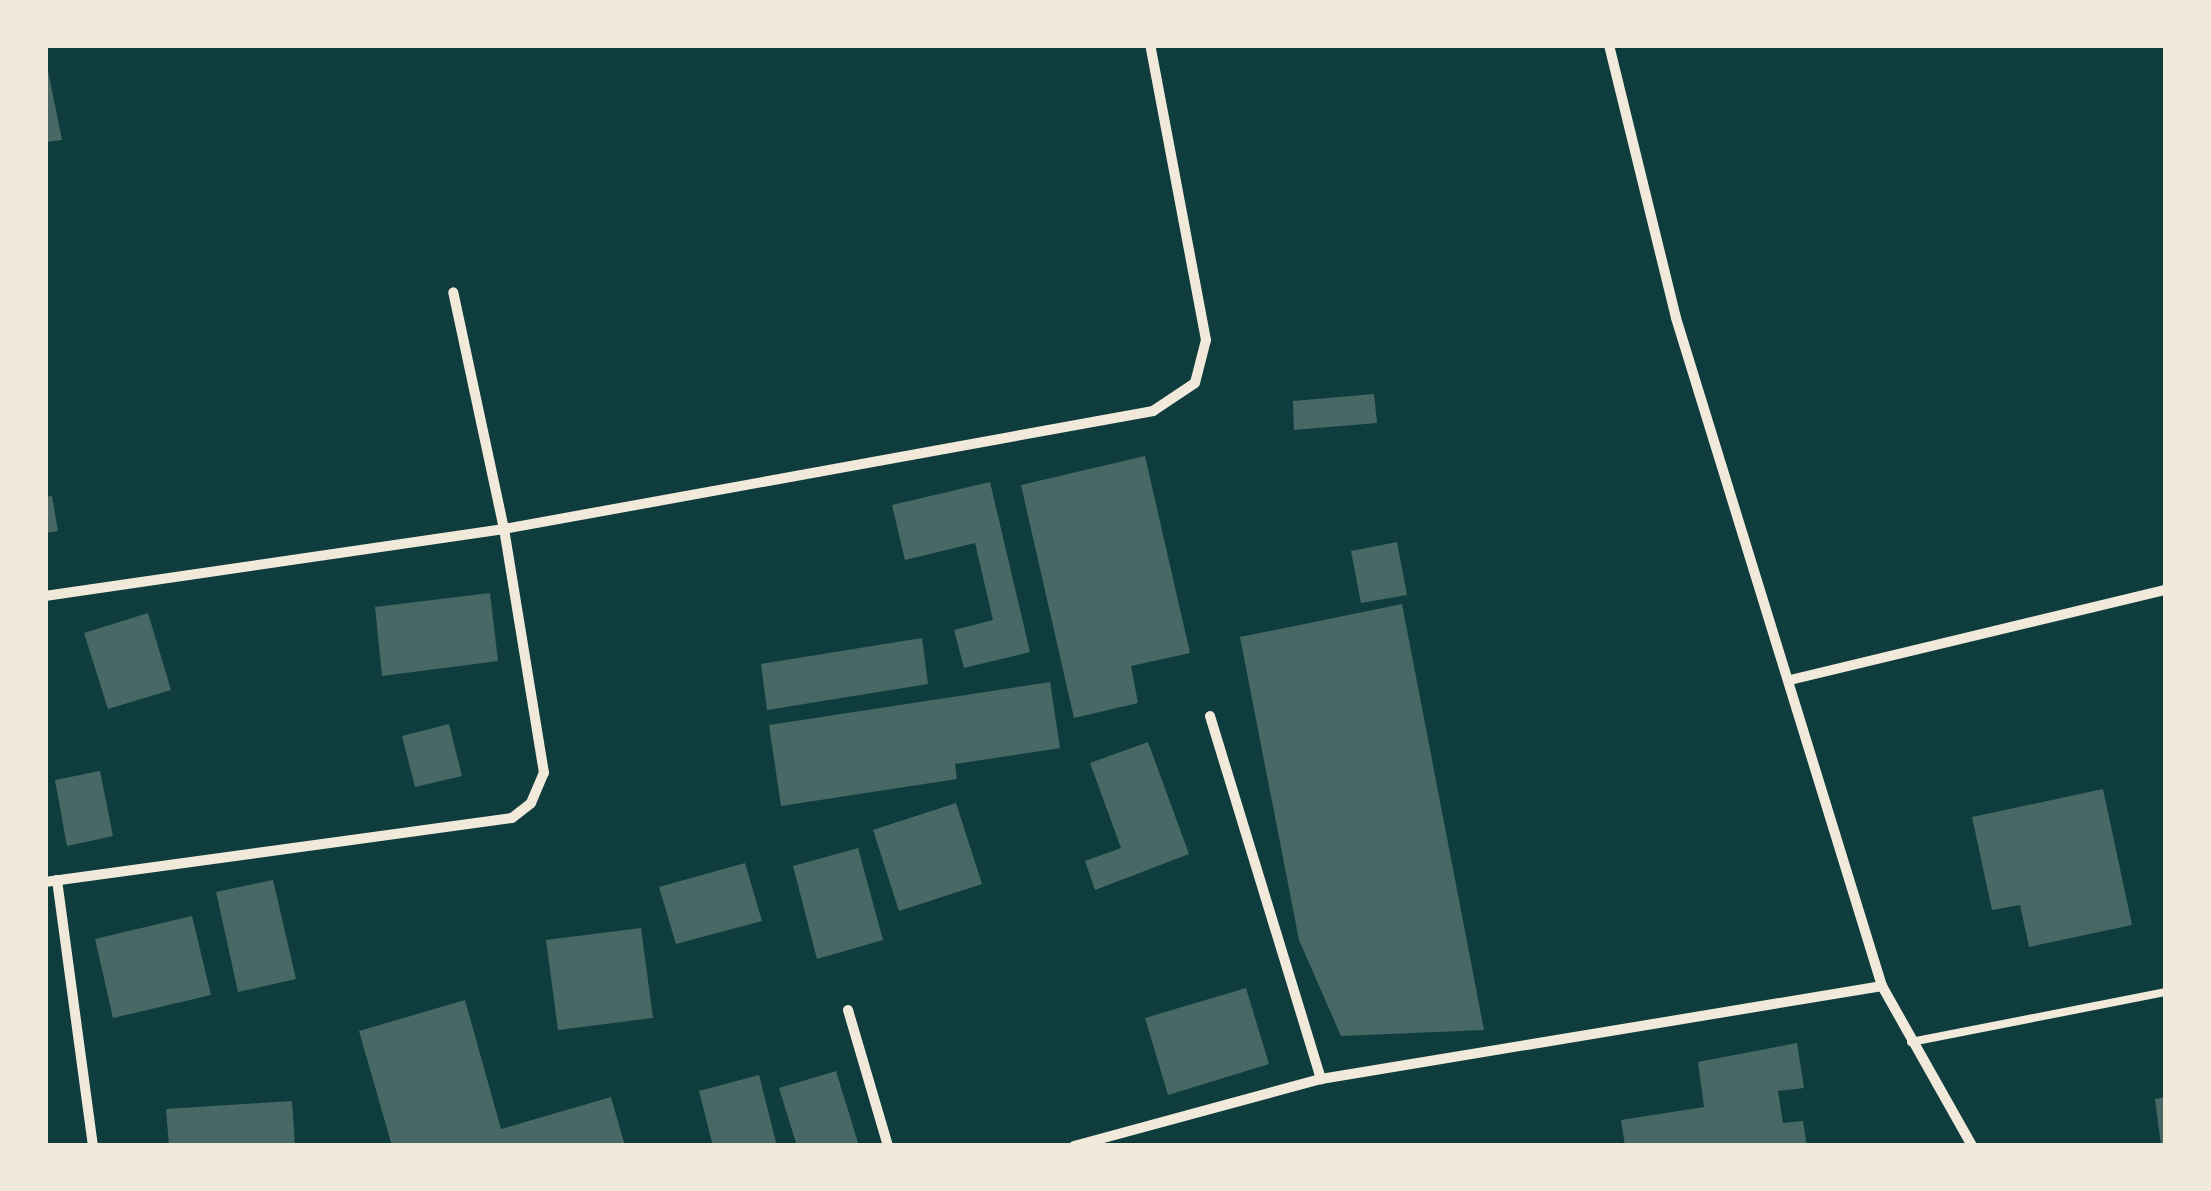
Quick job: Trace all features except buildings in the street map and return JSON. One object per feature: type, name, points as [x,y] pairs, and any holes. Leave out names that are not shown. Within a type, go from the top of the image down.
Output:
[{"type":"street","points":[[45,596],[504,529],[1153,411],[1195,383],[1206,340],[1150,45]]},
{"type":"street","points":[[1609,45],[1676,318],[1882,986],[1972,1146]]},
{"type":"street","points":[[93,1146],[51,881],[512,818],[531,803],[544,773],[504,529],[453,292]]},
{"type":"street","points":[[1790,680],[2166,590]]},
{"type":"street","points":[[1210,716],[1321,1079]]},
{"type":"street","points":[[1074,1146],[1321,1079],[1882,986]]},
{"type":"street","points":[[848,1010],[888,1146]]},
{"type":"lane","points":[[1911,1042],[2166,992]]}]
